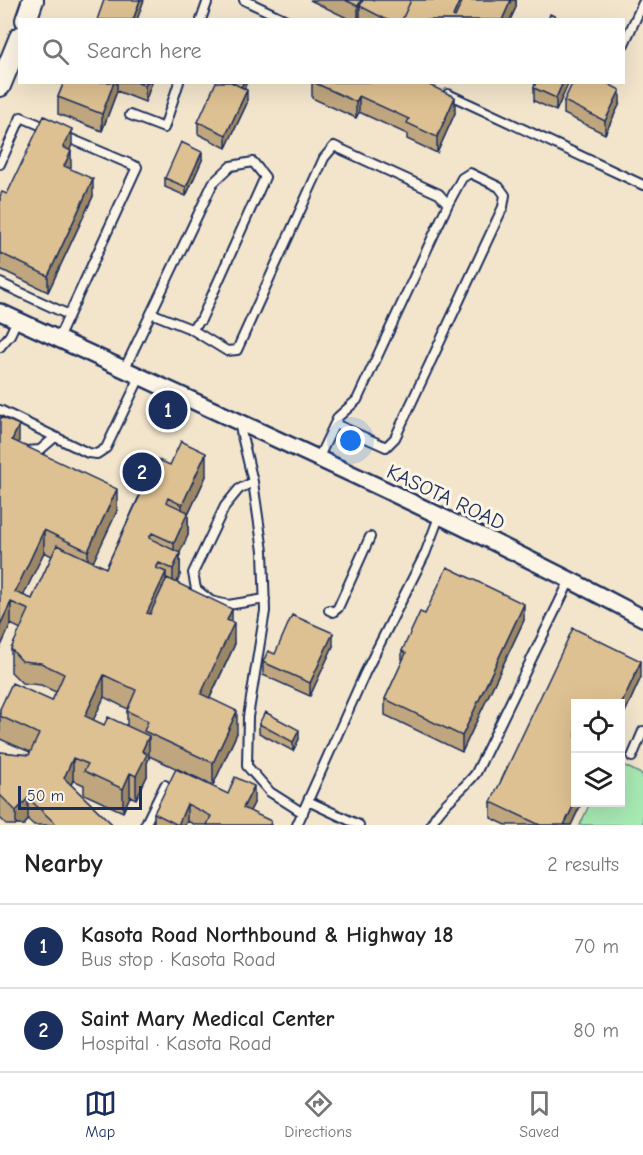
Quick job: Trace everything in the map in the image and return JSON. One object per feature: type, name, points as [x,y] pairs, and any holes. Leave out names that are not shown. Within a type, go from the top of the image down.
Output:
[{"type":"street","points":[[27,18],[33,0]]},
{"type":"street","points":[[0,86],[18,42]]},
{"type":"street","name":"KASOTA ROAD","points":[[0,312],[439,517],[643,618]]},
{"type":"lane","points":[[202,18],[208,0]]},
{"type":"lane","points":[[244,0],[282,18]]},
{"type":"lane","points":[[625,42],[643,3]]},
{"type":"lane","points":[[130,115],[164,128],[179,84]]},
{"type":"lane","points":[[443,92],[643,185]]},
{"type":"lane","points":[[0,164],[21,117],[137,167],[58,339]]},
{"type":"lane","points":[[152,313],[191,329],[226,351],[237,350],[324,158],[334,146],[439,194],[448,204]]},
{"type":"lane","points":[[124,370],[213,183],[231,166],[253,162],[265,177],[201,320],[191,329]]},
{"type":"lane","points":[[318,460],[334,424],[338,417],[357,400],[462,178],[470,173],[499,187],[505,195],[503,207],[395,438],[386,447],[334,424]]},
{"type":"lane","points":[[0,283],[69,315]]},
{"type":"lane","points":[[0,347],[10,335],[17,320]]},
{"type":"lane","points":[[0,410],[88,453],[97,454],[106,447],[141,377]]},
{"type":"lane","points":[[238,423],[253,483],[263,551],[265,598],[265,612],[248,717],[247,766],[270,792],[303,813]]},
{"type":"lane","points":[[19,447],[27,452],[40,450],[55,436]]},
{"type":"lane","points":[[253,483],[239,489],[225,506],[193,573],[196,589],[211,602],[228,605],[265,598]]},
{"type":"lane","points":[[297,825],[365,674],[425,554],[439,517]]},
{"type":"lane","points":[[329,610],[333,612],[338,608],[370,537]]},
{"type":"lane","points":[[431,825],[436,814],[469,783],[476,772],[570,580]]},
{"type":"lane","points":[[632,757],[643,731]]},
{"type":"lane","points":[[145,825],[165,784]]},
{"type":"lane","points":[[308,801],[359,825]]},
{"type":"green space","points":[[625,766],[643,775],[643,825],[580,825],[588,807],[625,807]]},
{"type":"building","points":[[104,0],[140,0],[134,18],[98,18]]},
{"type":"building","points":[[345,0],[361,0],[358,6]]},
{"type":"building","points":[[363,0],[411,0],[403,18],[383,18],[360,6]]},
{"type":"building","points":[[411,0],[460,0],[453,16],[455,17],[463,0],[511,0],[503,18],[403,18]]},
{"type":"building","points":[[63,84],[113,84],[102,114],[58,97]]},
{"type":"building","points":[[215,84],[235,84],[247,90],[226,135],[198,122]]},
{"type":"building","points":[[317,84],[427,84],[455,97],[437,137],[407,123],[409,119],[359,96],[356,102]]},
{"type":"building","points":[[535,84],[562,84],[556,98],[534,88]]},
{"type":"building","points":[[572,84],[609,84],[620,90],[605,121],[564,101]]},
{"type":"building","points":[[44,116],[72,129],[63,147],[71,151],[64,166],[93,179],[48,276],[0,253],[0,196],[2,192],[7,194]]},
{"type":"building","points":[[181,142],[202,152],[186,187],[165,178]]},
{"type":"building","points":[[1,417],[19,425],[12,440],[117,489],[88,551],[44,530],[15,592],[32,599],[57,545],[106,568],[152,470],[147,468],[152,457],[170,465],[181,441],[206,453],[182,505],[168,498],[166,502],[188,512],[174,543],[152,533],[149,538],[180,553],[173,569],[159,563],[156,568],[166,572],[147,613],[150,614],[167,578],[232,609],[227,620],[234,623],[201,694],[237,711],[213,763],[144,731],[148,721],[127,711],[136,690],[104,675],[85,716],[104,725],[108,717],[149,736],[142,751],[147,754],[136,776],[130,773],[123,789],[84,771],[88,764],[73,758],[64,778],[113,825],[57,825],[28,798],[16,811],[0,795],[0,752],[29,755],[39,734],[0,716],[0,709],[12,683],[52,701],[64,674],[41,663],[22,661],[11,649],[29,610],[11,602],[0,625]]},
{"type":"building","points":[[447,567],[524,604],[462,736],[385,699],[406,653],[402,651],[420,612],[425,614]]},
{"type":"building","points":[[292,615],[333,633],[310,683],[263,662],[268,651],[275,654]]},
{"type":"building","points":[[573,628],[641,661],[624,699],[571,699],[573,807],[564,825],[540,825],[491,802]]},
{"type":"building","points":[[265,712],[299,730],[293,742],[259,724]]},
{"type":"building","points":[[176,769],[228,794],[235,777],[254,786],[243,808],[271,821],[270,825],[207,825],[211,816],[187,804],[178,825],[154,813]]},
{"type":"place","name":"Kasota Road Northbound & Highway 18","points":[[168,410]]},
{"type":"place","name":"Saint Mary Medical Center","points":[[142,472]]}]
